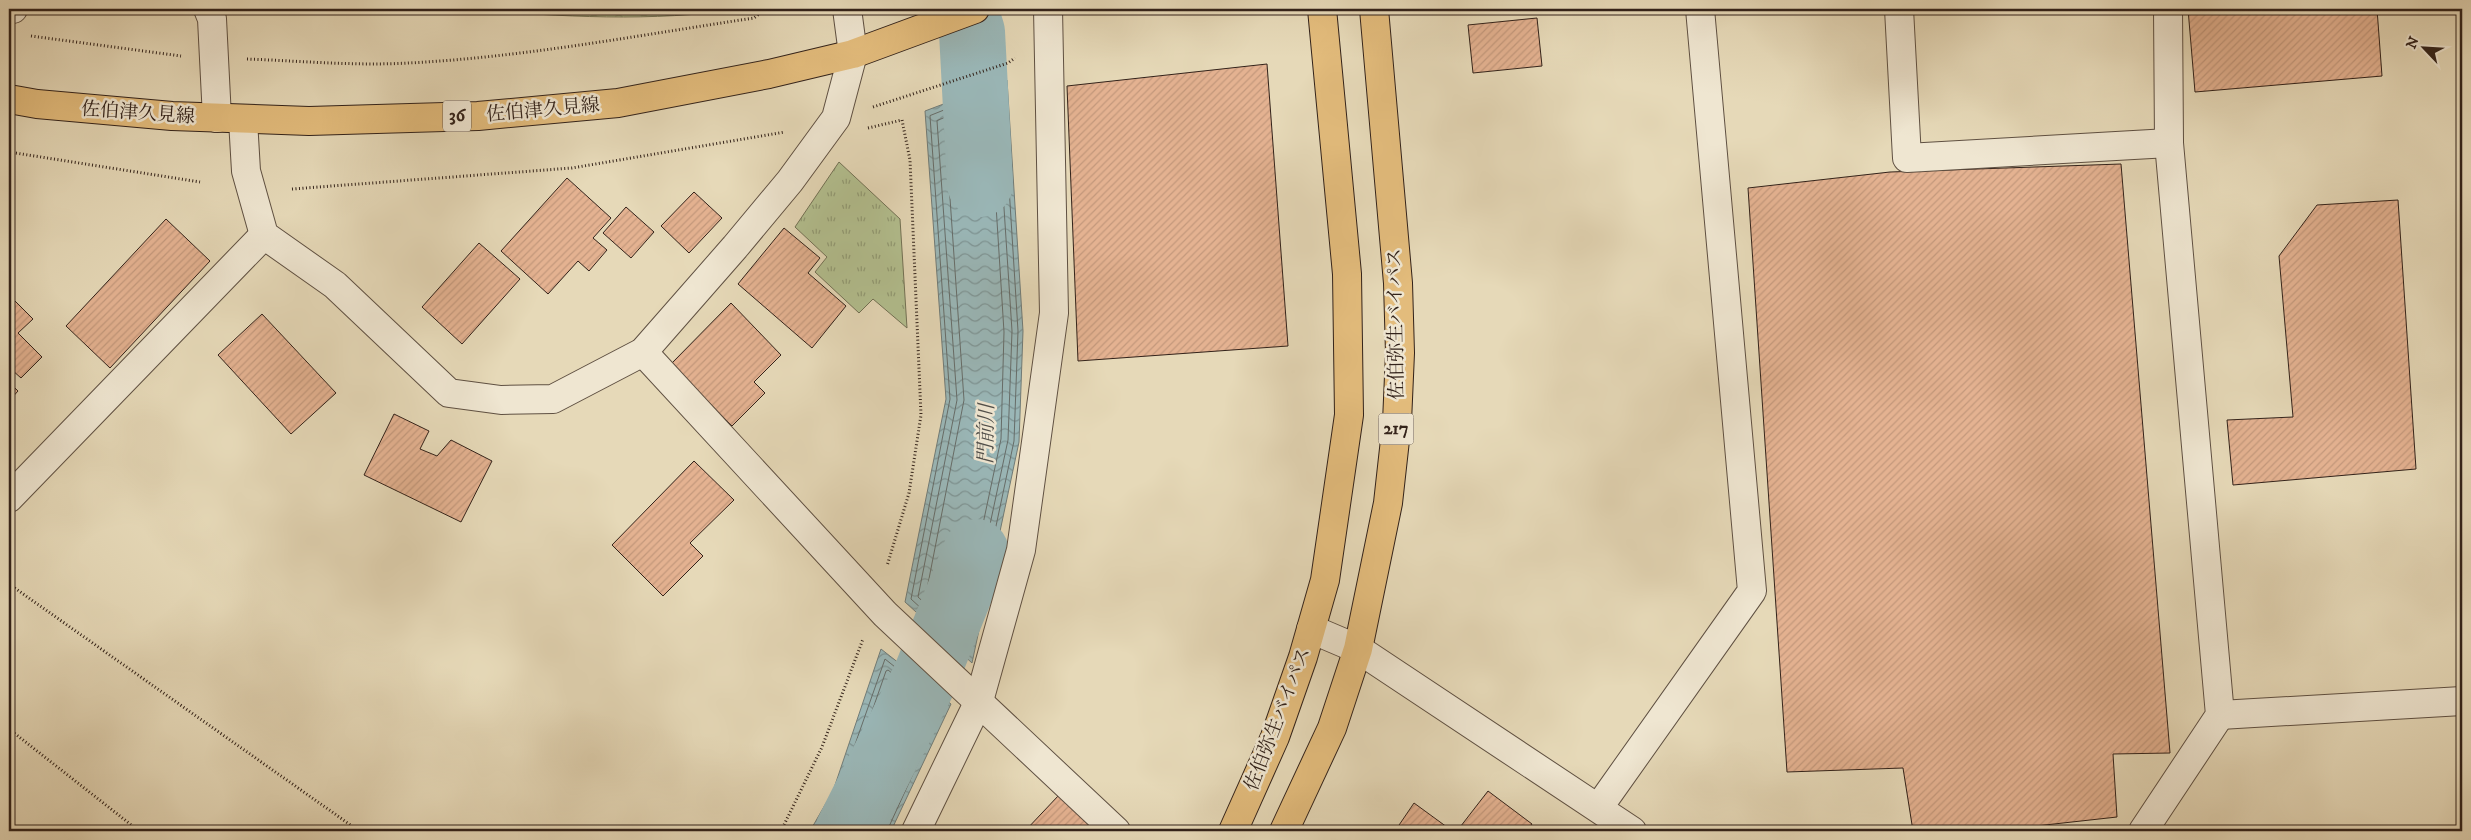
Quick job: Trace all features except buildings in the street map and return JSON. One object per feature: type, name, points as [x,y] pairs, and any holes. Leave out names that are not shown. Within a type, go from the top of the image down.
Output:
[{"type":"main road","name":"佐伯津久見線","points":[[9,99],[36,104],[230,119],[308,121],[478,116],[618,103],[768,74],[853,54],[975,9]]},
{"type":"main road","name":"佐伯弥生バイパス","points":[[1233,831],[1275,737],[1311,629],[1325,580],[1349,415],[1348,274],[1322,9]]},
{"type":"main road","name":"佐伯弥生バイパス","points":[[1284,831],[1332,728],[1358,649],[1388,503],[1397,422],[1400,353],[1398,283],[1392,194],[1374,9]]},
{"type":"street","points":[[208,9],[212,18],[214,58],[264,235],[335,285],[449,393],[501,400],[554,400],[643,352],[847,115],[853,54],[847,9]]},
{"type":"street","points":[[916,831],[971,695],[1021,550],[1054,313],[1048,9]]},
{"type":"street","points":[[1599,807],[1752,591],[1700,9]]},
{"type":"street","points":[[1899,9],[1907,158],[2170,143]]},
{"type":"street","points":[[2143,831],[2220,715],[2170,143],[2168,9]]},
{"type":"street","points":[[9,498],[264,235]]},
{"type":"street","points":[[643,352],[880,609],[1116,831]]},
{"type":"street","points":[[1311,629],[1358,649],[1599,807],[1632,831]]},
{"type":"street","points":[[2220,715],[2462,701]]},
{"type":"path","points":[[28,36],[168,56],[331,63],[408,63],[486,57],[754,18],[765,9]]},
{"type":"path","points":[[292,189],[572,168],[770,136],[847,115],[1008,63]]},
{"type":"path","points":[[781,831],[822,747],[880,609],[908,493],[921,415],[910,160],[902,120],[868,128],[847,115]]},
{"type":"path","points":[[9,152],[200,182]]},
{"type":"path","points":[[9,584],[359,831]]},
{"type":"path","points":[[9,729],[139,831]]},
{"type":"green space","points":[[472,9],[740,9],[674,16],[606,17]]},
{"type":"green space","points":[[839,162],[900,219],[907,328],[873,299],[859,313],[815,272],[827,257],[795,227]]},
{"type":"water","points":[[1007,80],[1023,331],[1019,442],[972,663],[905,602],[946,399],[925,111]]},
{"type":"water","points":[[881,649],[951,704],[891,831],[810,831],[833,791]]},
{"type":"waterway","name":"門前川","points":[[965,9],[972,32],[980,184]]},
{"type":"waterway","name":"門前川","points":[[848,831],[925,678],[976,552]]}]
